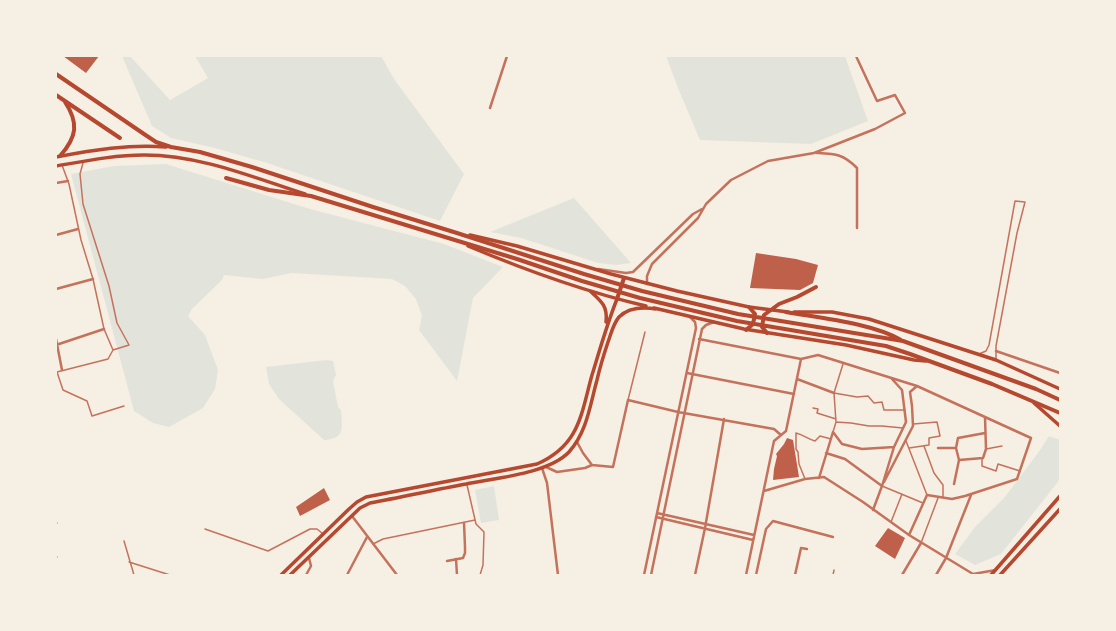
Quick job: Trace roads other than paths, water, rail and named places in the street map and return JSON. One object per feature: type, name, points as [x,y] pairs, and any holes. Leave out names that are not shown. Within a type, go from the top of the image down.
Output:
[{"type":"main road","points":[[56,74],[156,142],[172,147]]},
{"type":"main road","points":[[56,95],[120,138]]},
{"type":"main road","points":[[58,156],[68,147],[75,130],[75,121],[64,100]]},
{"type":"main road","points":[[58,156],[143,145],[172,147],[200,152],[252,167],[608,282],[684,302],[738,314],[903,341]]},
{"type":"main road","points":[[56,166],[84,161],[144,155],[199,161],[640,298],[737,321],[886,346],[992,384],[1060,413]]},
{"type":"main road","points":[[226,178],[269,190],[311,196]]},
{"type":"main road","points":[[457,233],[517,246],[647,284],[750,307],[833,320],[868,328],[892,335],[903,341],[1029,387],[1060,400]]},
{"type":"main road","points":[[454,240],[512,264],[617,299],[656,309]]},
{"type":"main road","points":[[281,575],[357,502],[366,498],[537,464],[546,460],[562,449],[569,440],[581,418],[606,330],[624,278]]},
{"type":"main road","points":[[767,333],[762,327],[764,315],[769,310],[816,287]]},
{"type":"main road","points":[[589,290],[601,302],[606,310],[606,330]]},
{"type":"main road","points":[[290,575],[360,508],[370,503],[498,479],[544,467],[562,458],[577,442],[587,422],[604,353],[613,327],[618,318],[636,308],[648,307],[746,330],[846,345],[914,360],[929,361]]},
{"type":"main road","points":[[746,330],[753,324],[755,314],[750,307]]},
{"type":"main road","points":[[786,312],[832,312],[851,315],[979,354],[1060,388]]},
{"type":"main road","points":[[1032,401],[1060,426]]},
{"type":"main road","points":[[585,406],[590,408]]},
{"type":"main road","points":[[991,575],[1060,496]]},
{"type":"main road","points":[[1000,575],[1060,509]]},
{"type":"street","points":[[490,108],[507,56]]},
{"type":"street","points":[[594,269],[605,269],[626,273],[633,272],[693,214],[702,208],[731,180],[768,161],[814,153],[875,129],[905,113],[895,95],[877,102],[856,56]]},
{"type":"street","points":[[814,153],[838,154],[849,160],[857,168],[857,228]]},
{"type":"street","points":[[56,183],[68,181]]},
{"type":"street","points":[[647,284],[647,276],[652,264],[698,218],[702,208]]},
{"type":"street","points":[[56,235],[78,229]]},
{"type":"street","points":[[664,242],[669,247]]},
{"type":"street","points":[[56,289],[93,279]]},
{"type":"street","points":[[644,575],[696,328],[695,322],[690,316]]},
{"type":"street","points":[[651,575],[702,329],[706,325],[714,322]]},
{"type":"street","points":[[57,345],[104,329]]},
{"type":"street","points":[[56,339],[62,370]]},
{"type":"street","points":[[700,339],[801,359],[818,355],[905,381],[1031,438],[1017,479],[952,499],[927,495],[909,535]]},
{"type":"street","points":[[996,351],[1060,373]]},
{"type":"street","points":[[746,575],[774,441],[786,431],[801,359]]},
{"type":"street","points":[[687,372],[794,394]]},
{"type":"street","points":[[873,510],[894,447],[906,422],[902,390],[891,378]]},
{"type":"street","points":[[797,379],[834,393]]},
{"type":"street","points":[[882,486],[892,470],[912,424],[910,392],[917,386]]},
{"type":"street","points":[[544,467],[557,472],[585,468],[592,465],[613,467],[628,400],[678,412],[774,429],[781,435]]},
{"type":"street","points":[[959,460],[983,458],[986,449],[985,417]]},
{"type":"street","points":[[695,575],[705,528],[724,419]]},
{"type":"street","points":[[833,432],[842,444],[862,448],[894,447]]},
{"type":"street","points":[[819,478],[833,432]]},
{"type":"street","points":[[954,484],[959,460],[956,448],[958,438],[985,433]]},
{"type":"street","points":[[577,442],[592,465]]},
{"type":"street","points":[[938,448],[956,448]]},
{"type":"street","points":[[826,453],[845,459],[882,486]]},
{"type":"street","points":[[544,467],[558,575]]},
{"type":"street","points":[[764,491],[805,479],[824,477],[921,543],[973,575],[996,570]]},
{"type":"street","points":[[936,575],[946,558],[971,494]]},
{"type":"street","points":[[657,513],[754,535]]},
{"type":"street","points":[[352,516],[397,575]]},
{"type":"street","points":[[656,517],[753,540]]},
{"type":"street","points":[[756,575],[766,529],[773,521],[833,537]]},
{"type":"street","points":[[447,561],[463,558],[465,553],[464,523]]},
{"type":"street","points":[[347,575],[367,537]]},
{"type":"street","points":[[902,575],[921,543]]},
{"type":"street","points":[[795,575],[801,548],[807,549]]},
{"type":"street","points":[[306,575],[311,566],[309,558]]},
{"type":"street","points":[[456,559],[456,575]]},
{"type":"lane","points":[[84,161],[80,174],[83,204],[109,286],[116,323],[129,345],[113,350],[108,359],[58,372],[63,390],[87,401],[92,416],[124,406]]},
{"type":"lane","points":[[62,165],[68,181],[78,229],[93,279],[104,329],[113,350]]},
{"type":"lane","points":[[979,354],[986,351],[989,345],[1014,201],[1025,202],[1017,233],[996,346],[996,360]]},
{"type":"lane","points":[[628,400],[645,332]]},
{"type":"lane","points":[[833,432],[836,422],[834,393],[843,363]]},
{"type":"lane","points":[[834,393],[857,397],[868,396],[874,402],[882,402],[884,410],[904,410]]},
{"type":"lane","points":[[813,408],[818,409],[818,413],[836,418]]},
{"type":"lane","points":[[836,422],[903,428]]},
{"type":"lane","points":[[909,448],[929,445],[929,438],[940,436],[937,422],[912,424]]},
{"type":"lane","points":[[805,479],[798,464],[799,456],[796,449],[796,433],[804,435],[808,439],[815,441],[820,436],[831,439]]},
{"type":"lane","points":[[906,440],[927,495]]},
{"type":"lane","points":[[924,446],[934,473],[943,485],[943,498]]},
{"type":"lane","points":[[986,449],[1002,446]]},
{"type":"lane","points":[[983,458],[982,466],[996,471],[998,464],[1020,471]]},
{"type":"lane","points":[[467,484],[476,524],[484,532],[483,565],[480,575]]},
{"type":"lane","points":[[882,486],[924,504]]},
{"type":"lane","points":[[891,522],[902,494]]},
{"type":"lane","points":[[921,543],[938,497]]},
{"type":"lane","points":[[374,544],[383,540],[475,520]]},
{"type":"lane","points":[[205,529],[268,551],[310,529],[316,529],[322,534]]},
{"type":"lane","points":[[124,541],[134,575]]},
{"type":"lane","points":[[130,562],[170,575]]},
{"type":"lane","points":[[833,575],[834,570]]}]
